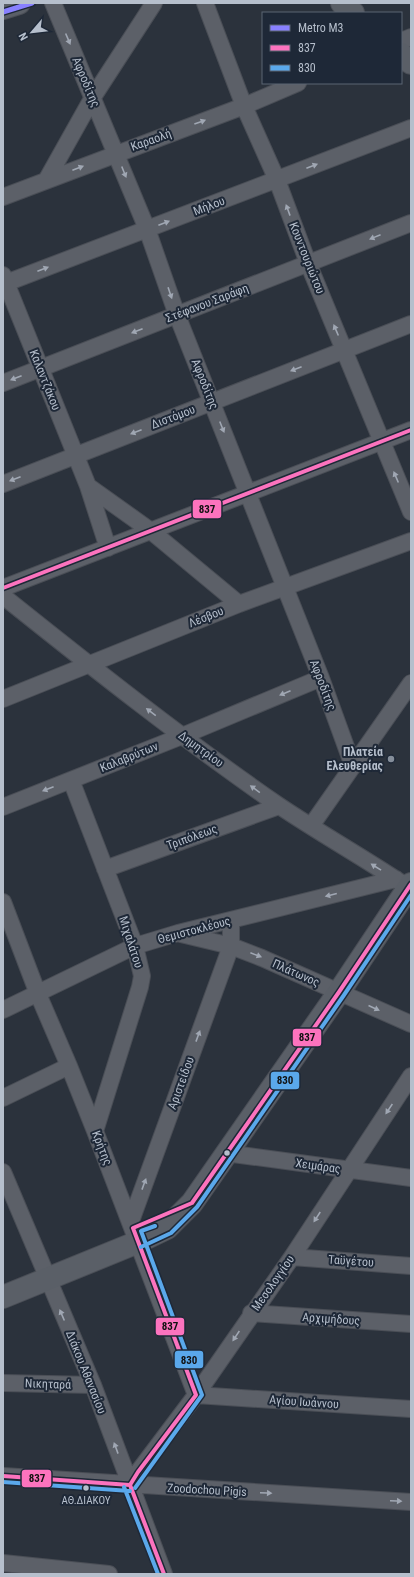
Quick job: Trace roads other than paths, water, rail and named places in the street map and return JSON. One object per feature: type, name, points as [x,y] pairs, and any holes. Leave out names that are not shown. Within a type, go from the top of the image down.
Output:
[{"type":"street","points":[[3,8],[19,3]]},
{"type":"street","name":"Αφροδίτης","points":[[53,3],[147,229],[177,315],[321,678],[353,766]]},
{"type":"street","points":[[47,179],[92,97],[154,3]]},
{"type":"street","name":"Κουντουριώτου","points":[[205,3],[244,106],[277,180],[308,263],[411,512]]},
{"type":"street","points":[[342,3],[352,12]]},
{"type":"street","points":[[402,55],[411,63]]},
{"type":"street","name":"Καραολή","points":[[3,197],[47,179],[244,106],[296,84]]},
{"type":"street","name":"Μήλου","points":[[5,279],[147,229],[411,128]]},
{"type":"street","name":"Στέφανου Σαράφη","points":[[3,383],[411,223]]},
{"type":"street","name":"Καλαντζάκου","points":[[5,279],[88,486],[108,548]]},
{"type":"street","name":"Διστόμου","points":[[3,484],[411,324]]},
{"type":"street","points":[[3,588],[411,430]]},
{"type":"street","points":[[88,486],[151,531],[239,604]]},
{"type":"street","name":"Λέσβου","points":[[3,699],[239,604],[411,541]]},
{"type":"street","name":"Δημητρίου","points":[[3,596],[88,665],[182,736],[279,806],[405,884]]},
{"type":"street","name":"Καλαβρύτων","points":[[3,807],[182,736],[321,678]]},
{"type":"street","points":[[311,826],[411,683]]},
{"type":"street","name":"Μιχαλάτου","points":[[71,780],[135,946],[142,976],[140,987],[95,1131]]},
{"type":"street","name":"Τριπόλεως","points":[[105,869],[279,806]]},
{"type":"street","points":[[3,1297],[47,1280],[134,1230],[167,1228],[192,1202],[339,992],[405,884]]},
{"type":"street","name":"Θεμιστοκλέους","points":[[3,1010],[135,946],[178,933],[231,920],[405,884]]},
{"type":"street","name":"Κρήτης","points":[[3,902],[9,934],[70,1066],[196,1395]]},
{"type":"street","name":"Αριστείδου","points":[[134,1230],[231,946],[231,920]]},
{"type":"street","name":"Πλάτωνος","points":[[178,933],[231,946],[278,964],[411,1024]]},
{"type":"street","points":[[3,1098],[70,1066]]},
{"type":"street","name":"Μεσολογγίου","points":[[130,1485],[138,1472],[196,1395],[251,1313],[292,1257],[411,1076]]},
{"type":"street","name":"Χειμάρας","points":[[226,1154],[411,1178]]},
{"type":"street","name":"Διάκου Αθανασίου","points":[[3,1172],[92,1385],[164,1574]]},
{"type":"street","name":"Ταϋγέτου","points":[[292,1257],[411,1266]]},
{"type":"street","name":"Αρχιμήδους","points":[[251,1313],[411,1324]]},
{"type":"street","name":"Νικηταρά","points":[[3,1383],[92,1385]]},
{"type":"street","name":"Αγίου Ιωάννου","points":[[196,1395],[411,1409]]},
{"type":"street","name":"Zoodochou Pigis","points":[[3,1476],[411,1502]]},
{"type":"street","points":[[3,1562],[109,1574]]},
{"type":"metro line","name":"Μ3","points":[[3,12],[32,3]]},
{"type":"place","name":"Πλατεία Ελευθερίας","points":[[391,759]]},
{"type":"place","name":"ΑΘ.ΔΙΑΚΟΥ","points":[[86,1488]]}]
